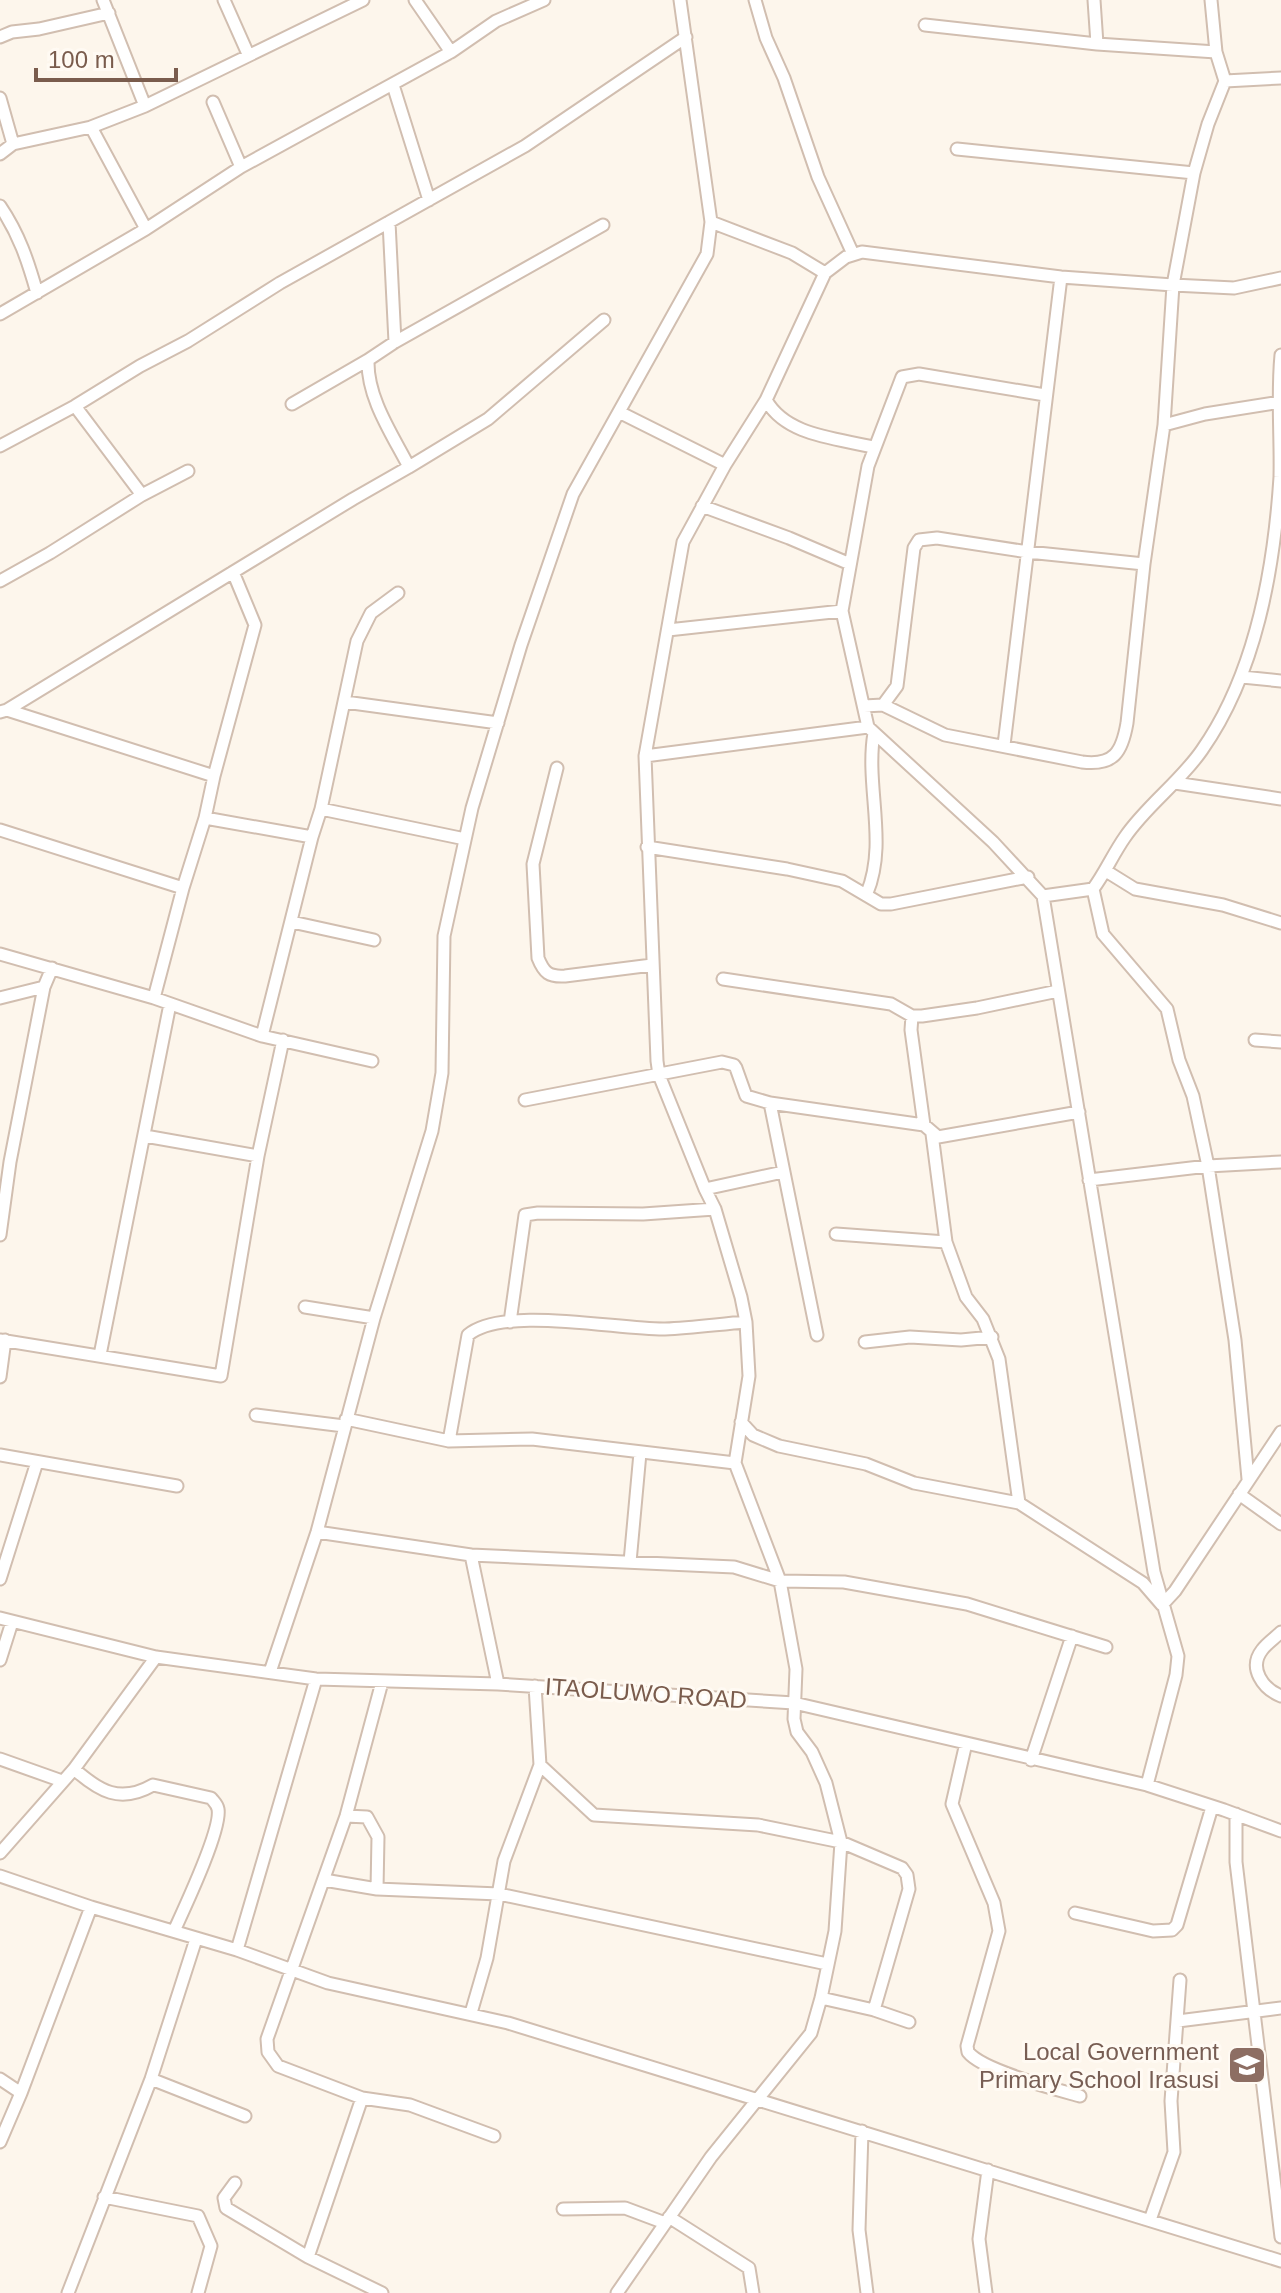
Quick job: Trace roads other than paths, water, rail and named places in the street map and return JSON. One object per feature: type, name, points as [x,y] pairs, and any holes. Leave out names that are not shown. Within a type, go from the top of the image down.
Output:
[{"type":"street","points":[[103,0],[145,106]]},
{"type":"street","points":[[224,0],[248,54]]},
{"type":"street","points":[[0,154],[13,144],[91,127],[145,106],[361,0]]},
{"type":"street","points":[[415,0],[451,52]]},
{"type":"street","points":[[0,314],[146,229],[241,167],[451,52],[496,21],[544,0]]},
{"type":"street","points":[[270,1672],[317,1532],[374,1318],[434,1116],[442,1073],[444,936],[465,839],[498,723],[545,571],[573,494],[707,254],[711,222],[680,0]]},
{"type":"street","points":[[755,0],[818,177],[853,254]]},
{"type":"street","points":[[1094,0],[1097,44]]},
{"type":"street","points":[[864,706],[883,705],[945,735],[1095,763],[1107,761],[1117,753],[1124,740],[1164,425],[1173,285],[1194,173],[1225,81],[1216,52],[1211,0]]},
{"type":"street","points":[[0,37],[109,13]]},
{"type":"street","points":[[925,25],[1097,44],[1216,52]]},
{"type":"street","points":[[0,446],[188,341],[280,283],[525,146],[686,37]]},
{"type":"street","points":[[1225,81],[1281,78]]},
{"type":"street","points":[[393,85],[429,200]]},
{"type":"street","points":[[0,98],[13,144]]},
{"type":"street","points":[[213,102],[241,167]]},
{"type":"street","points":[[91,127],[146,229]]},
{"type":"street","points":[[957,149],[1194,173]]},
{"type":"street","points":[[0,206],[14,227],[27,257],[37,293]]},
{"type":"street","points":[[389,222],[395,342]]},
{"type":"street","points":[[711,222],[792,253],[825,273]]},
{"type":"street","points":[[292,404],[603,225]]},
{"type":"street","points":[[617,2293],[711,2157],[811,2033],[835,1931],[841,1842],[826,1783],[812,1752],[797,1732],[794,1703],[796,1669],[780,1581],[735,1463],[749,1376],[746,1322],[715,1209],[659,1075],[645,756],[683,542],[725,465],[766,400],[825,273],[853,254],[862,252],[1061,277],[1173,285],[1234,288],[1281,278]]},
{"type":"street","points":[[1004,745],[1061,277]]},
{"type":"street","points":[[3,711],[488,419],[604,320]]},
{"type":"street","points":[[1043,896],[1093,889],[1126,836],[1202,750],[1242,677],[1277,545],[1281,355]]},
{"type":"street","points":[[368,360],[368,376],[382,416],[409,467]]},
{"type":"street","points":[[867,893],[873,879],[876,837],[871,730],[842,611],[873,447],[902,377],[919,374],[1045,395]]},
{"type":"street","points":[[766,400],[774,414],[792,427],[873,447]]},
{"type":"street","points":[[1164,425],[1205,414],[1280,402]]},
{"type":"street","points":[[75,406],[142,495]]},
{"type":"street","points":[[619,412],[725,465]]},
{"type":"street","points":[[0,581],[142,495],[188,471]]},
{"type":"street","points":[[702,506],[850,564]]},
{"type":"street","points":[[883,705],[897,686],[914,548],[919,540],[937,538],[1028,552],[1144,564]]},
{"type":"street","points":[[154,998],[255,625],[233,572]]},
{"type":"street","points":[[262,1036],[321,809],[357,641],[371,613],[398,593]]},
{"type":"street","points":[[668,630],[842,611]]},
{"type":"street","points":[[1242,677],[1281,681]]},
{"type":"street","points":[[345,702],[498,723]]},
{"type":"street","points":[[3,711],[214,776]]},
{"type":"street","points":[[645,756],[871,730],[1028,877],[1043,896],[1154,1572],[1178,1656],[1176,1675],[1147,1785]]},
{"type":"street","points":[[557,768],[533,864],[538,958],[543,971],[553,976],[565,976],[652,965]]},
{"type":"street","points":[[1175,783],[1281,799]]},
{"type":"street","points":[[321,809],[465,839]]},
{"type":"street","points":[[205,818],[312,837]]},
{"type":"street","points":[[0,830],[183,888]]},
{"type":"street","points":[[647,847],[842,881],[881,904],[1028,877]]},
{"type":"street","points":[[1106,871],[1135,889],[1223,905],[1281,923]]},
{"type":"street","points":[[1093,889],[1103,934],[1167,1009],[1179,1060],[1193,1096],[1208,1166],[1235,1340],[1248,1479]]},
{"type":"street","points":[[292,922],[374,940]]},
{"type":"street","points":[[0,954],[154,998],[262,1036],[372,1061]]},
{"type":"street","points":[[0,1235],[10,1162],[44,987],[52,968]]},
{"type":"street","points":[[723,979],[891,1004],[912,1016],[977,1008],[1058,991]]},
{"type":"street","points":[[0,998],[44,987]]},
{"type":"street","points":[[100,1355],[170,1004]]},
{"type":"street","points":[[912,1016],[911,1030],[946,1242],[966,1297],[983,1319],[999,1359],[1019,1503]]},
{"type":"street","points":[[0,1377],[3,1340],[221,1376],[258,1156],[283,1040]]},
{"type":"street","points":[[1255,1040],[1281,1042]]},
{"type":"street","points":[[525,1100],[728,1063],[736,1068],[746,1096],[770,1103],[928,1130],[945,1137],[1079,1112]]},
{"type":"street","points":[[770,1103],[817,1335]]},
{"type":"street","points":[[145,1136],[258,1156]]},
{"type":"street","points":[[1089,1180],[1208,1166],[1281,1162]]},
{"type":"street","points":[[705,1189],[783,1172]]},
{"type":"street","points":[[510,1322],[525,1215],[643,1214],[715,1209]]},
{"type":"street","points":[[836,1234],[946,1242]]},
{"type":"street","points":[[305,1307],[374,1318]]},
{"type":"street","points":[[449,1441],[468,1335],[474,1330],[510,1322],[578,1322],[664,1329],[746,1322]]},
{"type":"street","points":[[865,1342],[910,1337],[961,1340],[992,1337]]},
{"type":"street","points":[[256,1415],[345,1423],[449,1441],[532,1439],[735,1463]]},
{"type":"street","points":[[741,1422],[753,1435],[779,1446],[866,1464],[914,1483],[1019,1503],[1134,1576],[1162,1605]]},
{"type":"street","points":[[1162,1605],[1175,1591],[1281,1432]]},
{"type":"street","points":[[630,1562],[640,1453]]},
{"type":"street","points":[[0,1455],[177,1486]]},
{"type":"street","points":[[0,1579],[37,1462]]},
{"type":"street","points":[[1239,1494],[1281,1524]]},
{"type":"street","points":[[317,1532],[471,1555],[734,1567],[780,1581],[844,1582],[967,1604],[1106,1647]]},
{"type":"street","points":[[471,1555],[498,1684]]},
{"type":"street","name":"ITAOLUWO ROAD","points":[[0,1618],[156,1657],[316,1679],[498,1684],[794,1703],[1147,1785],[1281,1831]]},
{"type":"street","points":[[0,1660],[12,1622]]},
{"type":"street","points":[[1281,1632],[1261,1650],[1257,1669],[1265,1687],[1281,1696]]},
{"type":"street","points":[[1031,1760],[1072,1636]]},
{"type":"street","points":[[0,1853],[74,1769],[156,1657]]},
{"type":"street","points":[[237,1950],[316,1679]]},
{"type":"street","points":[[382,1682],[346,1816],[267,2039],[268,2052],[278,2066],[362,2098],[410,2105],[494,2136]]},
{"type":"street","points":[[471,2013],[487,1958],[504,1861],[540,1765],[535,1686]]},
{"type":"street","points":[[966,1743],[952,1804],[994,1903],[999,1931],[968,2052],[978,2061],[1030,2082],[1080,2096]]},
{"type":"street","points":[[0,1759],[62,1781]]},
{"type":"street","points":[[540,1765],[594,1815],[758,1825],[841,1842],[895,1864],[907,1875],[909,1889],[874,2010]]},
{"type":"street","points":[[74,1769],[96,1788],[110,1793],[137,1794],[153,1785],[211,1798],[216,1804],[219,1811],[204,1863],[174,1931]]},
{"type":"street","points":[[1075,1913],[1153,1931],[1172,1930],[1177,1925],[1212,1807]]},
{"type":"street","points":[[1236,1814],[1236,1862],[1252,2012],[1276,2133],[1281,2237]]},
{"type":"street","points":[[346,1816],[367,1817],[377,1831],[377,1889]]},
{"type":"street","points":[[0,1876],[91,1907],[237,1950],[328,1983],[471,2013],[758,2098],[1281,2261]]},
{"type":"street","points":[[324,1880],[377,1889],[499,1894],[827,1964]]},
{"type":"street","points":[[0,2142],[91,1907]]},
{"type":"street","points":[[68,2293],[151,2079],[196,1939]]},
{"type":"street","points":[[1150,2220],[1174,2152],[1171,2101],[1180,1980]]},
{"type":"street","points":[[821,1998],[909,2022]]},
{"type":"street","points":[[1178,2021],[1281,2008]]},
{"type":"street","points":[[0,2079],[21,2093]]},
{"type":"street","points":[[151,2079],[245,2116]]},
{"type":"street","points":[[308,2257],[362,2098]]},
{"type":"street","points":[[862,2131],[859,2230],[867,2293]]},
{"type":"street","points":[[986,2293],[979,2239],[988,2170]]},
{"type":"street","points":[[235,2183],[224,2198],[226,2208],[308,2257],[382,2293]]},
{"type":"street","points":[[104,2197],[198,2216],[211,2246],[198,2293]]},
{"type":"street","points":[[563,2209],[625,2208],[667,2220],[749,2268],[753,2293]]},
{"type":"place","name":"Local Government Primary School Irasusi","points":[[1247,2065]]}]
